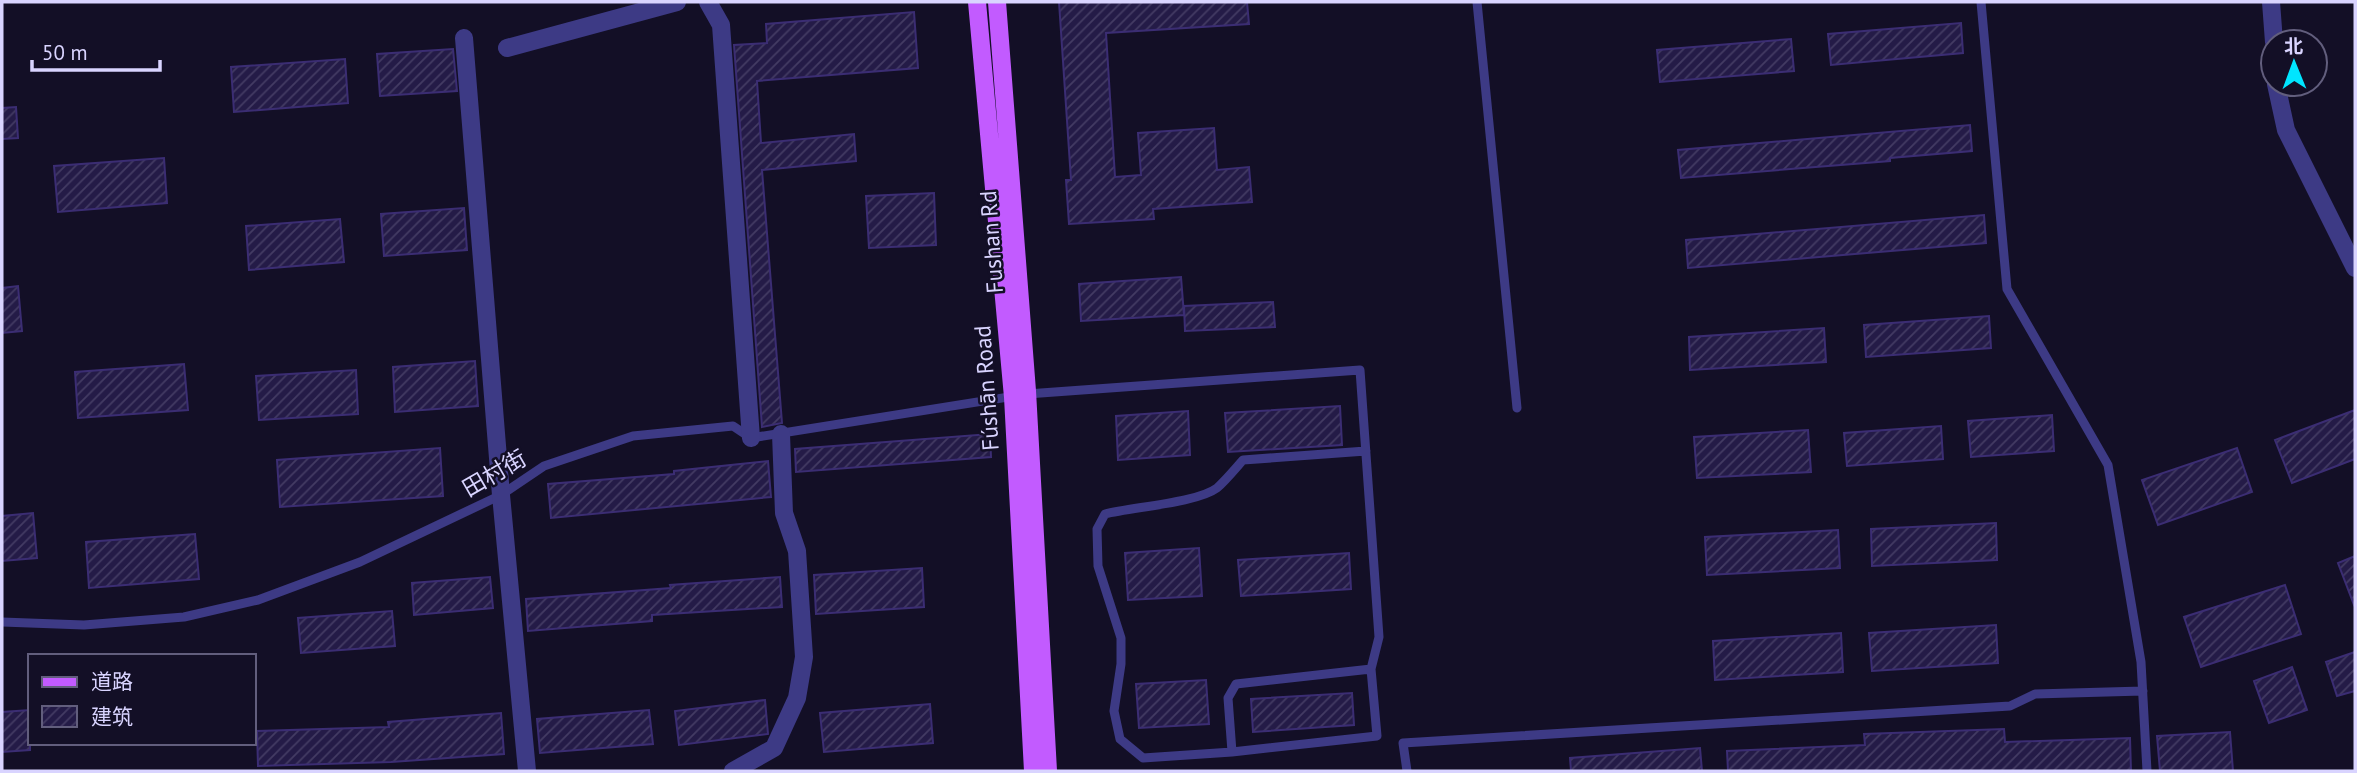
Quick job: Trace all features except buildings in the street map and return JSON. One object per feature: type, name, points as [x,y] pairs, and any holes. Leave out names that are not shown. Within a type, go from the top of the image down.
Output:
[{"type":"main road","name":"Fúshān Road","points":[[977,2],[1020,395],[1033,771]]},
{"type":"main road","name":"Fushan Rd","points":[[997,2],[1020,395],[1048,771]]},
{"type":"street","points":[[508,48],[677,2]]},
{"type":"street","points":[[708,2],[721,24],[751,438]]},
{"type":"street","points":[[2271,2],[2272,28]]},
{"type":"street","points":[[464,38],[501,495],[527,771]]},
{"type":"street","points":[[2279,98],[2286,131],[2355,268]]},
{"type":"street","points":[[733,771],[774,748],[797,698],[804,657],[797,551],[784,513],[781,434]]},
{"type":"lane","points":[[1477,2],[1517,408]]},
{"type":"lane","points":[[1981,2],[2007,289],[2108,465],[2141,662],[2147,771]]},
{"type":"lane","name":"田村街","points":[[2,622],[84,625],[184,617],[258,600],[360,562],[501,495],[544,466],[633,436],[733,426],[751,438],[1020,395],[1360,370],[1366,451]]},
{"type":"lane","points":[[1366,451],[1380,637],[1371,669],[1377,736],[1232,752],[1143,758],[1120,739],[1114,711],[1121,664],[1121,638],[1098,566],[1097,529],[1105,514],[1178,502],[1215,489],[1244,460],[1366,451]]},
{"type":"lane","points":[[1232,752],[1228,698],[1236,684],[1371,669]]},
{"type":"lane","points":[[1407,771],[1403,743],[2010,706],[2035,694],[2143,691]]}]
